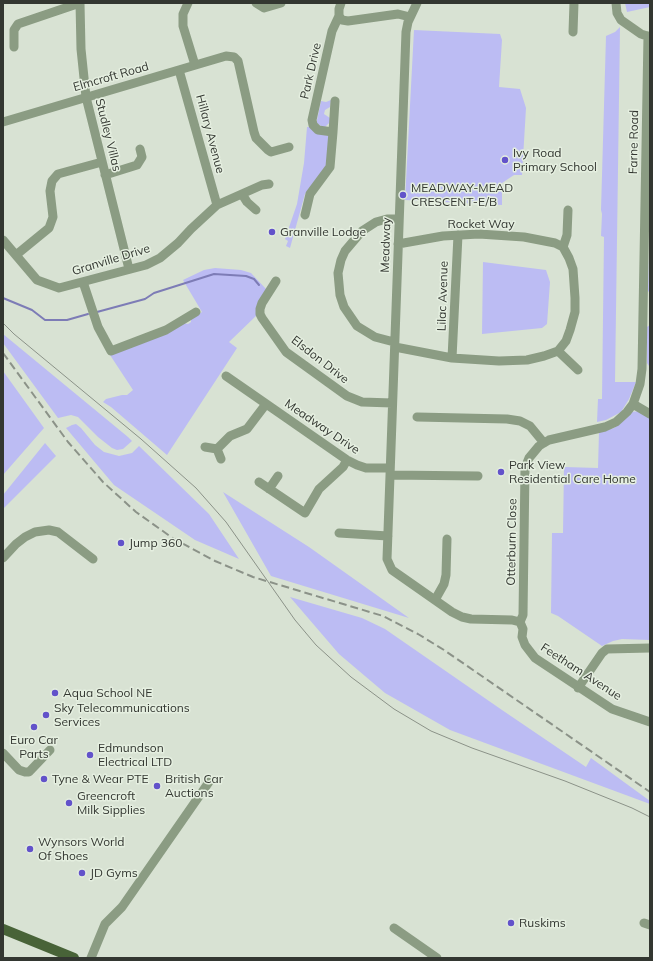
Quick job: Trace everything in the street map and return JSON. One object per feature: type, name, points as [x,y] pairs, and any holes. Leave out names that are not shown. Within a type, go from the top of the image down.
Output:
[{"type":"main road","points":[[3,929],[74,958]]},
{"type":"street","points":[[14,47],[14,30],[18,24],[80,3]]},
{"type":"street","name":"Studley Villas","points":[[80,3],[80,49],[86,97],[129,269]]},
{"type":"street","points":[[188,3],[183,14],[183,26],[195,65]]},
{"type":"street","points":[[256,3],[264,8],[280,3]]},
{"type":"street","name":"Park Drive","points":[[333,132],[318,130],[313,125],[312,120],[332,31],[339,16],[341,3]]},
{"type":"street","name":"Meadway","points":[[417,3],[410,17],[406,32],[387,559],[392,570],[452,612],[471,619],[512,620],[520,622]]},
{"type":"street","points":[[573,32],[574,3]]},
{"type":"street","points":[[616,3],[617,13],[621,20],[641,34],[649,36]]},
{"type":"street","points":[[339,16],[342,20],[348,21],[398,14],[410,17]]},
{"type":"street","name":"Farne Road","points":[[633,404],[640,384],[642,369],[647,298],[649,36]]},
{"type":"street","name":"Elmcroft Road","points":[[3,122],[226,56],[234,57],[238,61],[256,138],[271,152],[289,147]]},
{"type":"street","name":"Hillary Avenue","points":[[180,70],[217,205]]},
{"type":"street","points":[[305,215],[310,194],[330,167],[333,132],[330,112],[335,101]]},
{"type":"street","name":"Studley Villas","points":[[105,175],[137,165],[142,157],[140,149]]},
{"type":"street","points":[[16,255],[49,228],[53,217],[50,191],[52,181],[58,174],[102,162]]},
{"type":"street","name":"Granville Drive","points":[[3,240],[37,280],[59,288],[146,265],[160,258],[178,243],[217,205],[262,185],[269,184]]},
{"type":"street","points":[[242,194],[247,202],[256,210]]},
{"type":"street","points":[[399,219],[387,219],[376,222],[362,231],[345,251],[341,260],[338,272],[340,295],[344,307],[357,326],[375,337],[394,345],[452,358],[498,361],[527,360],[558,351],[566,341],[570,330],[575,305],[573,269],[563,247],[567,236],[568,210]]},
{"type":"street","name":"Rocket Way","points":[[398,244],[443,236],[479,234],[524,237],[556,243],[563,247]]},
{"type":"street","name":"Lilac Avenue","points":[[452,358],[458,235]]},
{"type":"street","name":"Elsdon Drive","points":[[276,281],[262,303],[260,314],[286,352],[347,396],[362,402],[392,403]]},
{"type":"street","points":[[83,282],[98,327],[111,351],[188,320],[196,312]]},
{"type":"street","points":[[558,351],[578,370]]},
{"type":"street","name":"Meadway Drive","points":[[226,376],[347,460],[366,468],[390,471]]},
{"type":"street","name":"Meadway Drive","points":[[217,449],[230,436],[247,429],[266,404]]},
{"type":"street","points":[[633,404],[650,414]]},
{"type":"street","name":"Otterburn Close","points":[[520,622],[523,615],[523,537],[526,468],[534,451],[549,440],[605,427],[616,422],[633,404]]},
{"type":"street","points":[[417,417],[507,419],[520,421],[530,426],[544,443]]},
{"type":"street","points":[[205,447],[217,449],[221,459]]},
{"type":"street","points":[[259,482],[305,513],[319,489],[343,467],[347,460]]},
{"type":"street","points":[[390,471],[478,476]]},
{"type":"street","points":[[269,489],[278,476]]},
{"type":"street","points":[[3,558],[25,537],[43,530],[58,532],[93,559]]},
{"type":"street","points":[[339,532],[388,536]]},
{"type":"street","points":[[434,600],[444,584],[446,575],[447,539]]},
{"type":"street","name":"Feetham Avenue","points":[[520,622],[522,637],[525,645],[532,655],[578,688],[612,709],[650,722]]},
{"type":"street","points":[[578,688],[602,652],[607,649],[650,648]]},
{"type":"street","points":[[3,753],[19,770],[29,772],[50,750]]},
{"type":"street","points":[[91,958],[106,924],[122,907],[209,782]]},
{"type":"street","points":[[394,928],[437,958]]},
{"type":"shaded area","points":[[625,3],[650,3],[650,7],[627,12]]},
{"type":"shaded area","points":[[620,27],[615,382],[636,382],[629,399],[621,412],[606,420],[597,422],[598,399],[602,399],[604,237],[601,236],[601,210],[606,36],[615,32]]},
{"type":"shaded area","points":[[414,30],[500,34],[502,40],[499,87],[520,89],[526,108],[522,175],[514,175],[502,183],[502,205],[405,200]]},
{"type":"shaded area","points":[[331,100],[330,107],[325,110],[324,114],[330,118],[330,122],[325,127],[321,126],[317,123],[317,120],[321,101],[326,102]]},
{"type":"shaded area","points":[[307,127],[311,127],[327,134],[329,137],[327,167],[305,194],[290,248],[286,246],[288,241],[285,239],[297,204],[304,163]]},
{"type":"shaded area","points":[[650,254],[650,293],[648,291]]},
{"type":"shaded area","points":[[483,262],[546,270],[550,282],[547,324],[542,328],[482,334]]},
{"type":"shaded area","points":[[215,268],[241,270],[251,273],[266,289],[256,316],[229,342],[237,348],[167,455],[111,407],[103,402],[106,399],[127,395],[133,390],[110,355],[184,323],[188,324],[191,322],[191,319],[202,312],[183,280],[204,270]]},
{"type":"shaded area","points":[[650,325],[649,366],[647,363],[647,327]]},
{"type":"shaded area","points":[[3,334],[132,441],[123,449],[117,450],[98,437],[78,417],[71,415],[58,418],[3,343]]},
{"type":"shaded area","points":[[3,371],[44,428],[3,475]]},
{"type":"shaded area","points":[[639,411],[650,417],[650,640],[622,639],[602,646],[558,616],[551,613],[552,533],[563,533],[564,467],[598,468],[599,432],[614,428],[632,412]]},
{"type":"shaded area","points":[[76,424],[95,445],[104,452],[119,456],[132,453],[139,446],[209,514],[239,559],[195,540],[114,485],[66,428]]},
{"type":"shaded area","points":[[45,443],[56,456],[3,509],[3,495]]},
{"type":"shaded area","points":[[223,492],[309,547],[409,618],[271,576]]},
{"type":"shaded area","points":[[290,597],[362,618],[385,629],[586,767],[591,758],[650,801],[650,804],[450,730],[385,693],[339,654]]},
{"type":"waterway","points":[[97,312],[145,299],[154,293],[214,274],[246,276],[254,279],[259,285]]},
{"type":"waterway","points":[[3,298],[32,310],[45,320],[67,320],[88,314]]},
{"type":"tram line","points":[[3,323],[14,334],[141,439],[196,488],[226,522],[295,620],[316,645],[351,677],[394,709],[431,731],[472,748],[565,781],[632,808],[650,817]]},
{"type":"railway","points":[[3,353],[68,442],[103,482],[136,512],[174,539],[215,561],[253,577],[383,616],[418,634],[444,650],[650,792]]},
{"type":"place","name":"Ivy Road Primary School","points":[[505,160]]},
{"type":"place","name":"MEADWAY-MEAD CRESCENT-E/B","points":[[403,195]]},
{"type":"place","name":"Granville Lodge","points":[[272,232]]},
{"type":"place","name":"Park View Residential Care Home","points":[[501,472]]},
{"type":"place","name":"Jump 360","points":[[121,543]]},
{"type":"place","name":"Aqua School NE","points":[[55,693]]},
{"type":"place","name":"Sky Telecommunications Services","points":[[46,715]]},
{"type":"place","name":"Euro Car Parts","points":[[34,727]]},
{"type":"place","name":"Edmundson Electrical LTD","points":[[90,755]]},
{"type":"place","name":"Tyne & Wear PTE","points":[[44,779]]},
{"type":"place","name":"British Car Auctions","points":[[157,786]]},
{"type":"place","name":"Greencroft Milk Sipplies","points":[[69,803]]},
{"type":"place","name":"Wynsors World Of Shoes","points":[[30,849]]},
{"type":"place","name":"JD Gyms","points":[[82,873]]},
{"type":"place","name":"Ruskims","points":[[511,923]]}]
